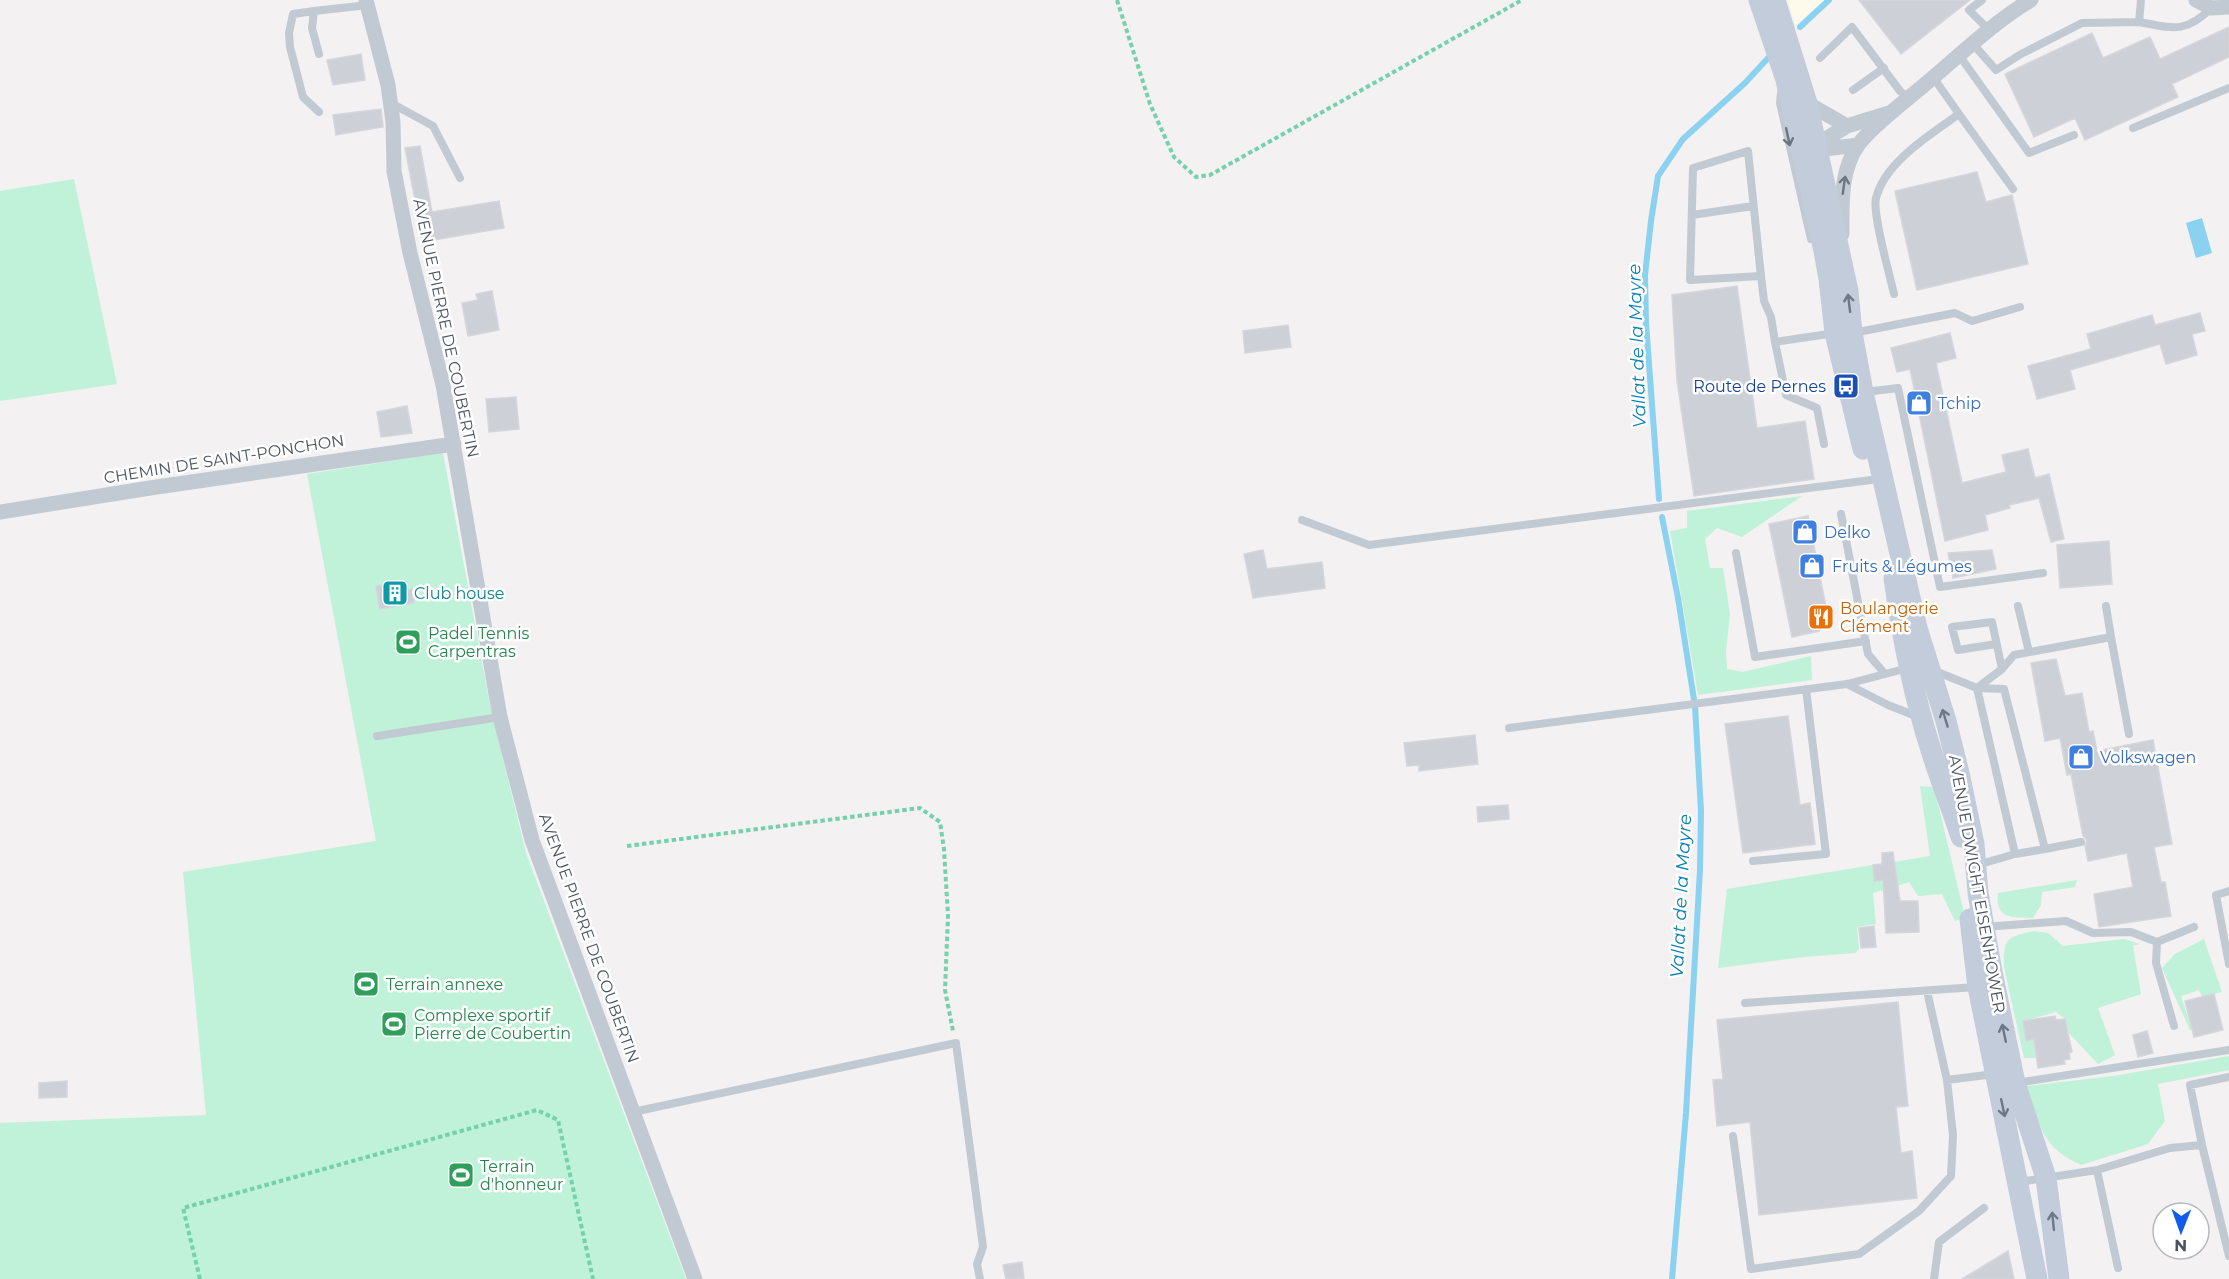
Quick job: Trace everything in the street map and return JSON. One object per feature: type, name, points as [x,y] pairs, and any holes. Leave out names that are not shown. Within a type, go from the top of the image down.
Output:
[{"type":"main road","name":"AVENUE DWIGHT EISENHOWER","points":[[1766,2],[1786,80],[1809,151],[1848,291],[1844,333],[1854,416],[1890,551],[1899,620],[1919,668],[1946,721],[1959,772],[1970,825],[1983,927],[2015,1083],[2046,1178],[2060,1279]]},
{"type":"main road","name":"AVENUE DWIGHT EISENHOWER","points":[[1766,2],[1807,103],[1809,151],[1824,251],[1844,333],[1863,392],[1917,628],[1922,718],[1940,779],[1962,839],[1972,950],[1978,987],[2037,1279]]},
{"type":"street","points":[[1842,264],[1843,183],[1858,145],[1933,77],[2016,9],[2031,0]]},
{"type":"street","points":[[2196,0],[2211,8],[2229,7]]},
{"type":"street","name":"AVENUE PIERRE DE COUBERTIN","points":[[367,3],[390,102],[393,122],[394,171],[443,385],[454,444],[500,717],[532,840],[695,1279]]},
{"type":"street","points":[[1807,103],[1847,126]]},
{"type":"street","points":[[1809,151],[1847,126],[1892,112]]},
{"type":"street","points":[[1809,151],[1858,145]]},
{"type":"street","name":"CHEMIN DE SAINT-PONCHON","points":[[0,512],[454,444]]},
{"type":"lane","points":[[1982,0],[1969,10],[1990,30]]},
{"type":"lane","points":[[2139,22],[2141,0]]},
{"type":"lane","points":[[319,112],[303,97],[290,40],[293,14],[367,3]]},
{"type":"lane","points":[[1973,44],[1996,70],[2082,22],[2139,22],[2175,29],[2199,20],[2211,8]]},
{"type":"lane","points":[[314,10],[312,28],[319,54]]},
{"type":"lane","points":[[1820,58],[1852,27],[1908,98]]},
{"type":"lane","points":[[1959,56],[2029,153],[2074,135]]},
{"type":"lane","points":[[1853,90],[1884,68]]},
{"type":"lane","points":[[1933,77],[2013,189]]},
{"type":"lane","points":[[1786,80],[1781,90],[1780,103],[1803,209],[1811,240],[1815,247],[1824,251]]},
{"type":"lane","points":[[2133,128],[2229,88]]},
{"type":"lane","points":[[390,102],[433,126],[460,178]]},
{"type":"lane","points":[[1894,294],[1879,230],[1875,199],[1894,164],[1959,114]]},
{"type":"lane","points":[[1761,276],[1690,280],[1693,168],[1748,151],[1764,301],[1771,317],[1786,395],[1817,408],[1824,444]]},
{"type":"lane","points":[[1692,215],[1754,206]]},
{"type":"lane","points":[[1775,342],[1844,333],[1954,313],[1972,321],[2020,307]]},
{"type":"lane","points":[[1863,392],[1898,388],[1940,587],[2043,573]]},
{"type":"lane","points":[[1302,520],[1369,545],[1871,480]]},
{"type":"lane","points":[[1841,514],[1868,654],[1885,674]]},
{"type":"lane","points":[[1736,553],[1755,657],[1866,641]]},
{"type":"lane","points":[[2018,606],[2029,652]]},
{"type":"lane","points":[[2106,606],[2129,734]]},
{"type":"lane","points":[[1996,644],[1958,650],[1952,627],[1992,622],[2002,669]]},
{"type":"lane","points":[[1977,688],[2002,669],[2014,656],[2111,637]]},
{"type":"lane","points":[[1509,728],[1847,684],[1919,668],[1977,688],[2004,689],[2045,849]]},
{"type":"lane","points":[[1847,684],[1888,705],[1922,718]]},
{"type":"lane","points":[[1977,688],[2014,854]]},
{"type":"lane","points":[[1754,861],[1826,854],[1806,690]]},
{"type":"lane","points":[[377,736],[500,717]]},
{"type":"lane","points":[[1976,865],[2014,854],[2081,842]]},
{"type":"lane","points":[[2229,891],[2216,895],[2229,964]]},
{"type":"lane","points":[[1983,927],[2066,921],[2093,933],[2131,932],[2157,942],[2194,927]]},
{"type":"lane","points":[[2157,942],[2156,963],[2174,1026]]},
{"type":"lane","points":[[1745,1003],[1978,987]]},
{"type":"lane","points":[[1733,1136],[1751,1269],[1859,1254],[1919,1211],[1951,1176],[1953,1135],[1947,1080],[1927,991]]},
{"type":"lane","points":[[633,1112],[956,1043],[983,1247],[978,1264],[980,1279]]},
{"type":"lane","points":[[2015,1083],[2229,1050]]},
{"type":"lane","points":[[1947,1080],[1996,1073]]},
{"type":"lane","points":[[2229,1077],[2190,1085],[2229,1256]]},
{"type":"lane","points":[[2018,1182],[2097,1170],[2170,1148],[2202,1144]]},
{"type":"lane","points":[[2097,1170],[2118,1268]]},
{"type":"lane","points":[[1934,1279],[1940,1242],[1984,1208]]},
{"type":"path","points":[[1117,0],[1155,115],[1174,157],[1196,177],[1210,175],[1522,0]]},
{"type":"path","points":[[627,846],[920,808],[940,822],[948,916],[945,990],[956,1043]]},
{"type":"path","points":[[200,1279],[183,1208],[537,1110],[558,1120],[593,1279]]},
{"type":"shaded area","points":[[1788,0],[1825,0],[1795,25]]},
{"type":"green space","points":[[74,179],[117,384],[0,401],[0,191]]},
{"type":"green space","name":"Complexe sportif Pierre de Coubertin","points":[[443,453],[491,710],[526,853],[686,1279],[0,1279],[0,1123],[206,1115],[183,872],[376,841],[307,474]]},
{"type":"green space","points":[[1802,496],[1742,537],[1717,528],[1705,539],[1710,568],[1723,568],[1730,614],[1726,652],[1727,669],[1743,672],[1811,656],[1812,680],[1698,695],[1670,531],[1687,528],[1687,511]]},
{"type":"green space","points":[[1920,786],[1934,787],[1965,917],[1955,921],[1942,894],[1918,896],[1909,882],[1873,893],[1876,924],[1857,927],[1859,949],[1855,953],[1718,968],[1727,889],[1873,865],[1874,881],[1896,878],[1894,862],[1930,856]]},
{"type":"green space","points":[[2077,880],[2075,887],[2042,892],[2041,905],[2033,918],[2012,917],[2002,913],[1999,908],[1998,893]]},
{"type":"green space","points":[[2034,931],[2048,933],[2063,946],[2124,939],[2140,944],[2133,946],[2141,994],[2098,1008],[2115,1055],[2098,1064],[2067,1031],[2065,1019],[2056,1012],[2023,1021],[2026,1041],[2034,1039],[2037,1058],[2024,1058],[2004,967],[2004,950],[2008,940],[2012,937]]},
{"type":"green space","points":[[2204,939],[2222,992],[2202,997],[2199,990],[2181,996],[2192,1029],[2190,1030],[2162,968],[2175,954]]},
{"type":"green space","points":[[2229,1056],[2229,1070],[2158,1084],[2165,1121],[2148,1144],[2081,1165],[2057,1150],[2050,1142],[2039,1123],[2027,1086],[2113,1076]]},
{"type":"water","points":[[2202,218],[2212,253],[2196,258],[2186,223]]},
{"type":"building","points":[[1859,0],[1970,0],[1901,54]]},
{"type":"building","points":[[2229,27],[2229,57],[2172,84],[2178,97],[2085,140],[2075,118],[2034,137],[2005,74],[2092,33],[2103,58],[2150,37],[2160,59]]},
{"type":"building","points":[[361,54],[365,80],[333,85],[327,60]]},
{"type":"building","points":[[381,109],[383,127],[336,135],[333,115]]},
{"type":"building","points":[[420,146],[432,212],[499,201],[504,228],[423,242],[405,148]]},
{"type":"building","points":[[1977,172],[1986,202],[2012,195],[2028,264],[1917,290],[1895,191]]},
{"type":"building","points":[[1737,286],[1757,428],[1805,421],[1814,479],[1694,496],[1677,381],[1672,295]]},
{"type":"building","points":[[492,291],[499,330],[468,336],[462,303],[478,300],[476,294]]},
{"type":"building","points":[[2200,313],[2205,331],[2192,334],[2197,355],[2166,364],[2160,344],[2070,370],[2075,389],[2037,399],[2028,366],[2091,349],[2087,334],[2152,315],[2155,325]]},
{"type":"building","points":[[1288,325],[1291,347],[1245,353],[1243,331]]},
{"type":"building","points":[[1950,333],[1956,358],[1936,363],[1962,483],[2006,472],[2002,455],[2028,449],[2035,478],[2049,474],[2064,539],[2051,542],[2039,498],[2009,505],[2010,508],[1985,515],[1988,530],[1945,541],[1910,369],[1897,372],[1891,348]]},
{"type":"building","points":[[516,397],[519,429],[489,432],[486,399]]},
{"type":"building","points":[[407,406],[412,433],[381,437],[377,412]]},
{"type":"building","points":[[1808,516],[1828,617],[1819,631],[1792,637],[1769,524]]},
{"type":"building","points":[[2109,541],[2112,584],[2060,588],[2057,545]]},
{"type":"building","points":[[1263,550],[1267,569],[1322,562],[1325,588],[1253,598],[1244,554]]},
{"type":"building","points":[[1992,550],[1996,569],[1953,578],[1948,553]]},
{"type":"building","name":"Club house","points":[[399,582],[400,591],[412,589],[414,603],[380,609],[376,586]]},
{"type":"building","points":[[2056,659],[2065,696],[2082,693],[2089,732],[2093,731],[2097,751],[2153,740],[2172,844],[2154,847],[2161,882],[2165,882],[2171,916],[2099,927],[2094,894],[2133,887],[2127,853],[2088,861],[2085,846],[2087,840],[2083,836],[2071,774],[2067,775],[2060,738],[2045,741],[2031,663]]},
{"type":"building","points":[[1788,716],[1800,805],[1810,803],[1815,844],[1743,853],[1725,724]]},
{"type":"building","points":[[1475,735],[1478,764],[1419,771],[1419,765],[1407,766],[1404,743]]},
{"type":"building","points":[[1508,805],[1509,819],[1478,822],[1477,807]]},
{"type":"building","points":[[1893,852],[1900,901],[1918,901],[1919,932],[1886,933],[1883,880],[1874,881],[1873,865],[1882,864],[1882,853]]},
{"type":"building","points":[[1874,926],[1876,947],[1861,948],[1859,928]]},
{"type":"building","points":[[2214,994],[2223,1030],[2194,1037],[2185,1001]]},
{"type":"building","points":[[1898,1002],[1908,1106],[1896,1107],[1901,1153],[1912,1151],[1917,1198],[1759,1215],[1750,1122],[1717,1126],[1713,1080],[1723,1079],[1717,1020]]},
{"type":"building","points":[[2055,1016],[2056,1020],[2065,1019],[2072,1052],[2069,1053],[2070,1059],[2064,1060],[2065,1064],[2038,1068],[2034,1039],[2026,1041],[2023,1021]]},
{"type":"building","points":[[2147,1031],[2153,1053],[2138,1057],[2133,1035]]},
{"type":"building","points":[[67,1081],[67,1097],[39,1098],[39,1083]]},
{"type":"building","points":[[2008,1251],[2014,1279],[1962,1279]]},
{"type":"building","points":[[1022,1262],[1024,1279],[1006,1279],[1003,1265]]},
{"type":"waterway","name":"Vallat de la Mayre","points":[[1800,27],[1829,0]]},
{"type":"waterway","name":"Vallat de la Mayre","points":[[1659,499],[1646,323],[1645,275],[1658,176],[1683,139],[1745,83],[1769,57]]},
{"type":"waterway","name":"Vallat de la Mayre","points":[[1662,517],[1678,598],[1695,706],[1701,811],[1700,870],[1686,1113],[1672,1279]]},
{"type":"place","name":"Route de Pernes","points":[[1846,386]]},
{"type":"place","name":"Tchip","points":[[1919,403]]},
{"type":"place","name":"Delko","points":[[1805,532]]},
{"type":"place","name":"Fruits & Légumes","points":[[1812,566]]},
{"type":"place","name":"Club house","points":[[395,593]]},
{"type":"place","name":"Boulangerie Clément","points":[[1821,617]]},
{"type":"place","name":"Padel Tennis Carpentras","points":[[408,642]]},
{"type":"place","name":"Volkswagen","points":[[2081,757]]},
{"type":"place","name":"Terrain annexe","points":[[366,984]]},
{"type":"place","name":"Complexe sportif Pierre de Coubertin","points":[[394,1024]]},
{"type":"place","name":"Terrain d'honneur","points":[[461,1175]]}]
